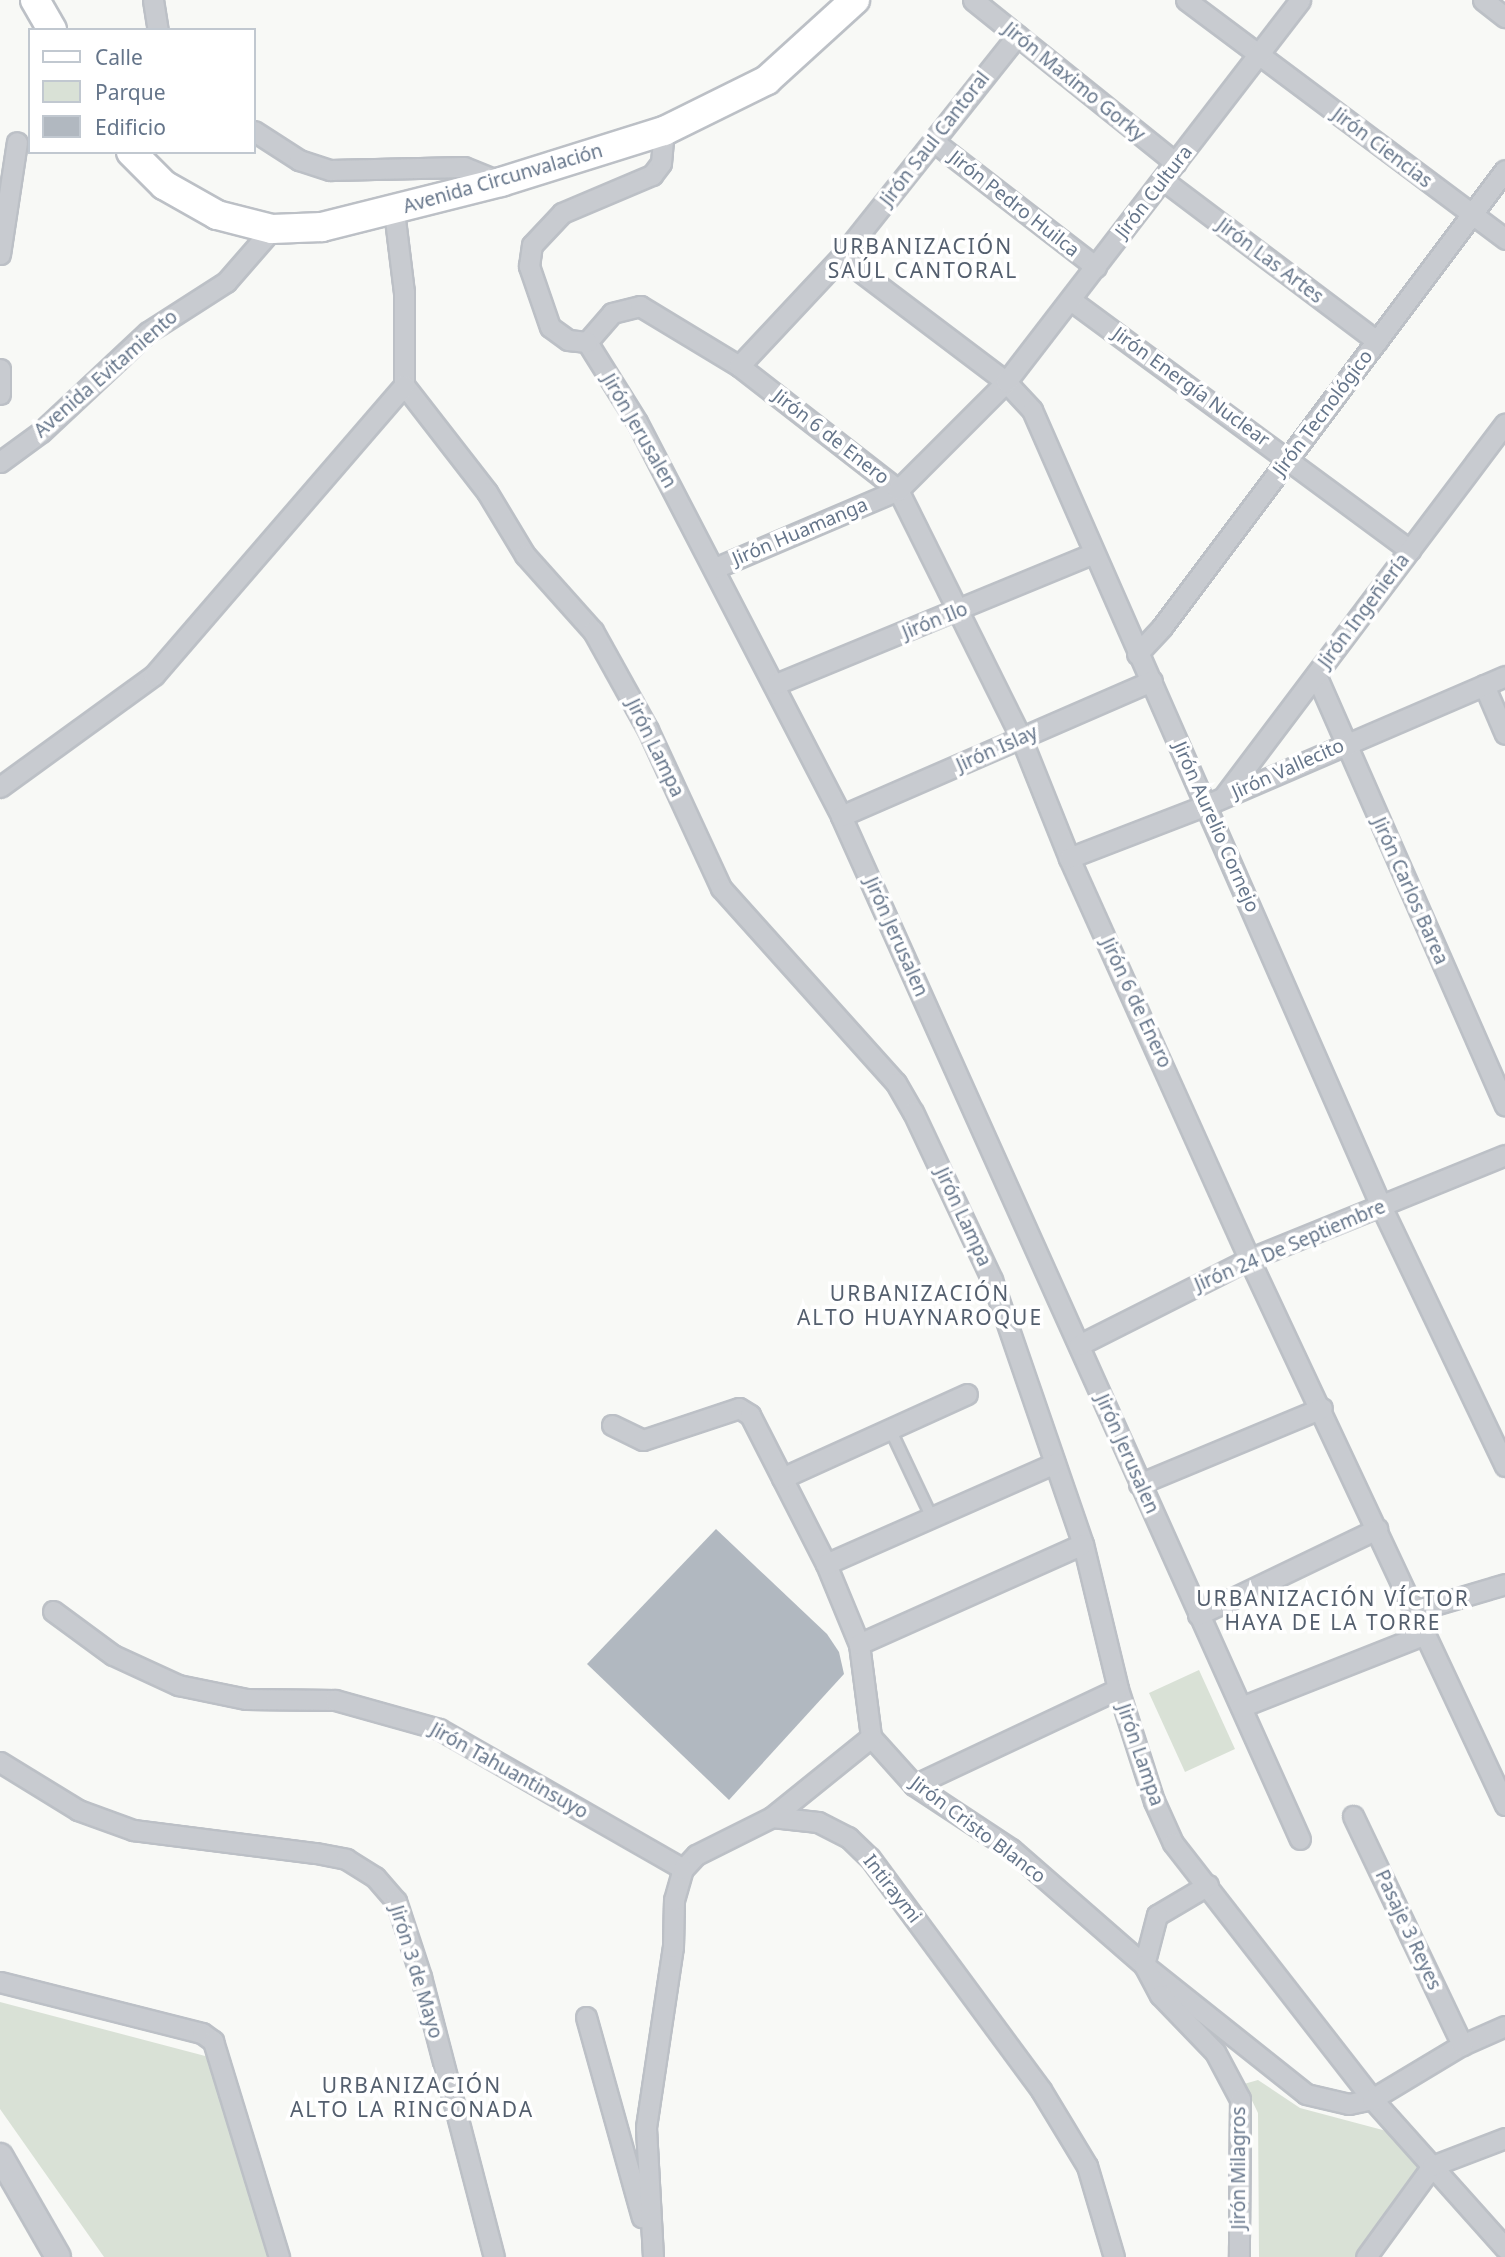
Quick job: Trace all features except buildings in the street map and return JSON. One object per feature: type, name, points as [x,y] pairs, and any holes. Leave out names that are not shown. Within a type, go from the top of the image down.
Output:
[{"type":"main road","points":[[35,0],[51,28]]},
{"type":"main road","name":"Avenida Circunvalación","points":[[133,154],[164,186],[217,215],[272,229],[322,227],[501,182],[664,131],[767,80],[855,0]]},
{"type":"street","points":[[153,0],[158,28]]},
{"type":"street","name":"Jirón Maximo Gorky","points":[[973,0],[1176,163]]},
{"type":"street","name":"Jirón Ciencias","points":[[1186,0],[1505,239]]},
{"type":"street","name":"Jirón Cultura","points":[[1006,382],[1072,300],[1300,0]]},
{"type":"street","points":[[1483,0],[1505,17]]},
{"type":"street","name":"Jirón Saul Cantoral","points":[[739,366],[841,257],[1017,36]]},
{"type":"street","points":[[587,342],[568,340],[550,327],[528,266],[532,245],[562,213],[652,175],[661,163],[664,131]]},
{"type":"street","points":[[256,132],[299,160],[330,170],[464,167],[501,182]]},
{"type":"street","name":"Jirón Pedro Huilca","points":[[933,141],[1096,267]]},
{"type":"street","points":[[0,254],[17,142]]},
{"type":"street","name":"Jirón Tecnológico","points":[[1137,654],[1288,459],[1505,170]]},
{"type":"street","name":"Jirón Las Artes","points":[[1163,180],[1377,341]]},
{"type":"street","points":[[0,787],[153,675],[404,384],[404,292],[394,211]]},
{"type":"street","name":"Avenida Evitamiento","points":[[0,462],[41,432],[148,332],[226,282],[272,229]]},
{"type":"street","name":"Jirón Aurelio Cornejo","points":[[841,257],[1006,382],[1032,411],[1137,654],[1214,801],[1381,1206],[1505,1466]]},
{"type":"street","name":"Jirón Energía Nuclear","points":[[1072,300],[1410,550]]},
{"type":"street","name":"Jirón 6 de Enero","points":[[587,342],[612,313],[640,306],[739,366],[898,490],[962,611],[1021,738],[1069,858],[1249,1259],[1322,1408],[1505,1804]]},
{"type":"street","name":"Jirón Jerusalen","points":[[587,342],[637,422],[776,684],[841,816],[1300,1839]]},
{"type":"street","points":[[0,369],[0,394]]},
{"type":"street","name":"Jirón Huamanga","points":[[715,568],[898,490],[1006,382]]},
{"type":"street","name":"Jirón Lampa","points":[[404,384],[487,492],[525,555],[593,631],[648,730],[721,888],[896,1083],[992,1280],[1083,1544],[1118,1689],[1154,1801],[1173,1843],[1372,2099],[1505,2248]]},
{"type":"street","name":"Jirón Ingeñiería","points":[[1214,801],[1316,675],[1505,424]]},
{"type":"street","name":"Jirón Ilo","points":[[776,684],[962,611],[1092,554]]},
{"type":"street","name":"Jirón Carlos Barea","points":[[1316,675],[1344,744],[1505,1105]]},
{"type":"street","name":"Jirón Vallecito","points":[[1069,858],[1214,801],[1505,676]]},
{"type":"street","name":"Jirón Islay","points":[[841,816],[1152,681]]},
{"type":"street","points":[[1484,685],[1505,734]]},
{"type":"street","name":"Jirón 24 De Septiembre","points":[[1079,1345],[1249,1259],[1505,1155]]},
{"type":"street","points":[[782,1478],[967,1394]]},
{"type":"street","points":[[612,1425],[643,1440],[739,1408],[750,1415],[826,1563],[859,1644],[871,1737],[772,1817],[696,1855],[683,1869],[674,1900],[673,1947],[646,2127],[652,2253]]},
{"type":"street","points":[[1139,1484],[1322,1408]]},
{"type":"street","points":[[826,1563],[1055,1464]]},
{"type":"street","points":[[1198,1615],[1377,1529]]},
{"type":"street","points":[[859,1644],[1083,1544]]},
{"type":"street","points":[[1414,1611],[1505,1584]]},
{"type":"street","name":"Jirón Tahuantinsuyo","points":[[53,1611],[114,1655],[178,1685],[246,1699],[335,1700],[439,1729],[683,1869]]},
{"type":"street","points":[[1241,1707],[1425,1634]]},
{"type":"street","points":[[914,1785],[1118,1689]]},
{"type":"street","name":"Jirón Cristo Blanco","points":[[871,1737],[914,1785],[1012,1849],[1144,1965],[1306,2094],[1349,2104],[1372,2099]]},
{"type":"street","name":"Jirón 3 de Mayo","points":[[0,1762],[78,1810],[133,1830],[316,1853],[346,1859],[375,1877],[396,1900],[421,1977],[494,2257]]},
{"type":"street","name":"Pasaje 3 Reyes","points":[[1353,1816],[1462,2045]]},
{"type":"street","name":"Intiraymi","points":[[772,1817],[818,1822],[848,1837],[870,1858],[1048,2101],[1087,2166],[1114,2257]]},
{"type":"street","points":[[1144,1965],[1152,1926],[1164,1907],[1208,1885]]},
{"type":"street","name":"Jirón Milagros","points":[[1144,1965],[1160,1995],[1215,2052],[1240,2099],[1239,2257]]},
{"type":"street","points":[[0,1982],[202,2033],[213,2041],[279,2257]]},
{"type":"street","points":[[586,2017],[652,2253]]},
{"type":"street","points":[[1372,2099],[1462,2045],[1505,2026]]},
{"type":"street","points":[[1366,2257],[1432,2166],[1505,2138]]},
{"type":"street","points":[[0,2155],[58,2257]]},
{"type":"lane","points":[[890,1429],[932,1518]]},
{"type":"green space","points":[[1199,1670],[1235,1749],[1185,1772],[1149,1693]]},
{"type":"green space","points":[[0,2002],[209,2057],[269,2257],[104,2257],[0,2109]]},
{"type":"green space","points":[[1258,2080],[1300,2108],[1394,2133],[1420,2158],[1417,2173],[1358,2257],[1259,2257],[1258,2113],[1244,2084]]},
{"type":"district","name":"URBANIZACIÓN SAÚL CANTORAL","points":[[923,258]]},
{"type":"district","name":"URBANIZACIÓN ALTO HUAYNAROQUE","points":[[920,1305]]},
{"type":"district","name":"URBANIZACIÓN VÍCTOR HAYA DE LA TORRE","points":[[1333,1610]]},
{"type":"district","name":"URBANIZACIÓN ALTO LA RINCONADA","points":[[412,2097]]}]
